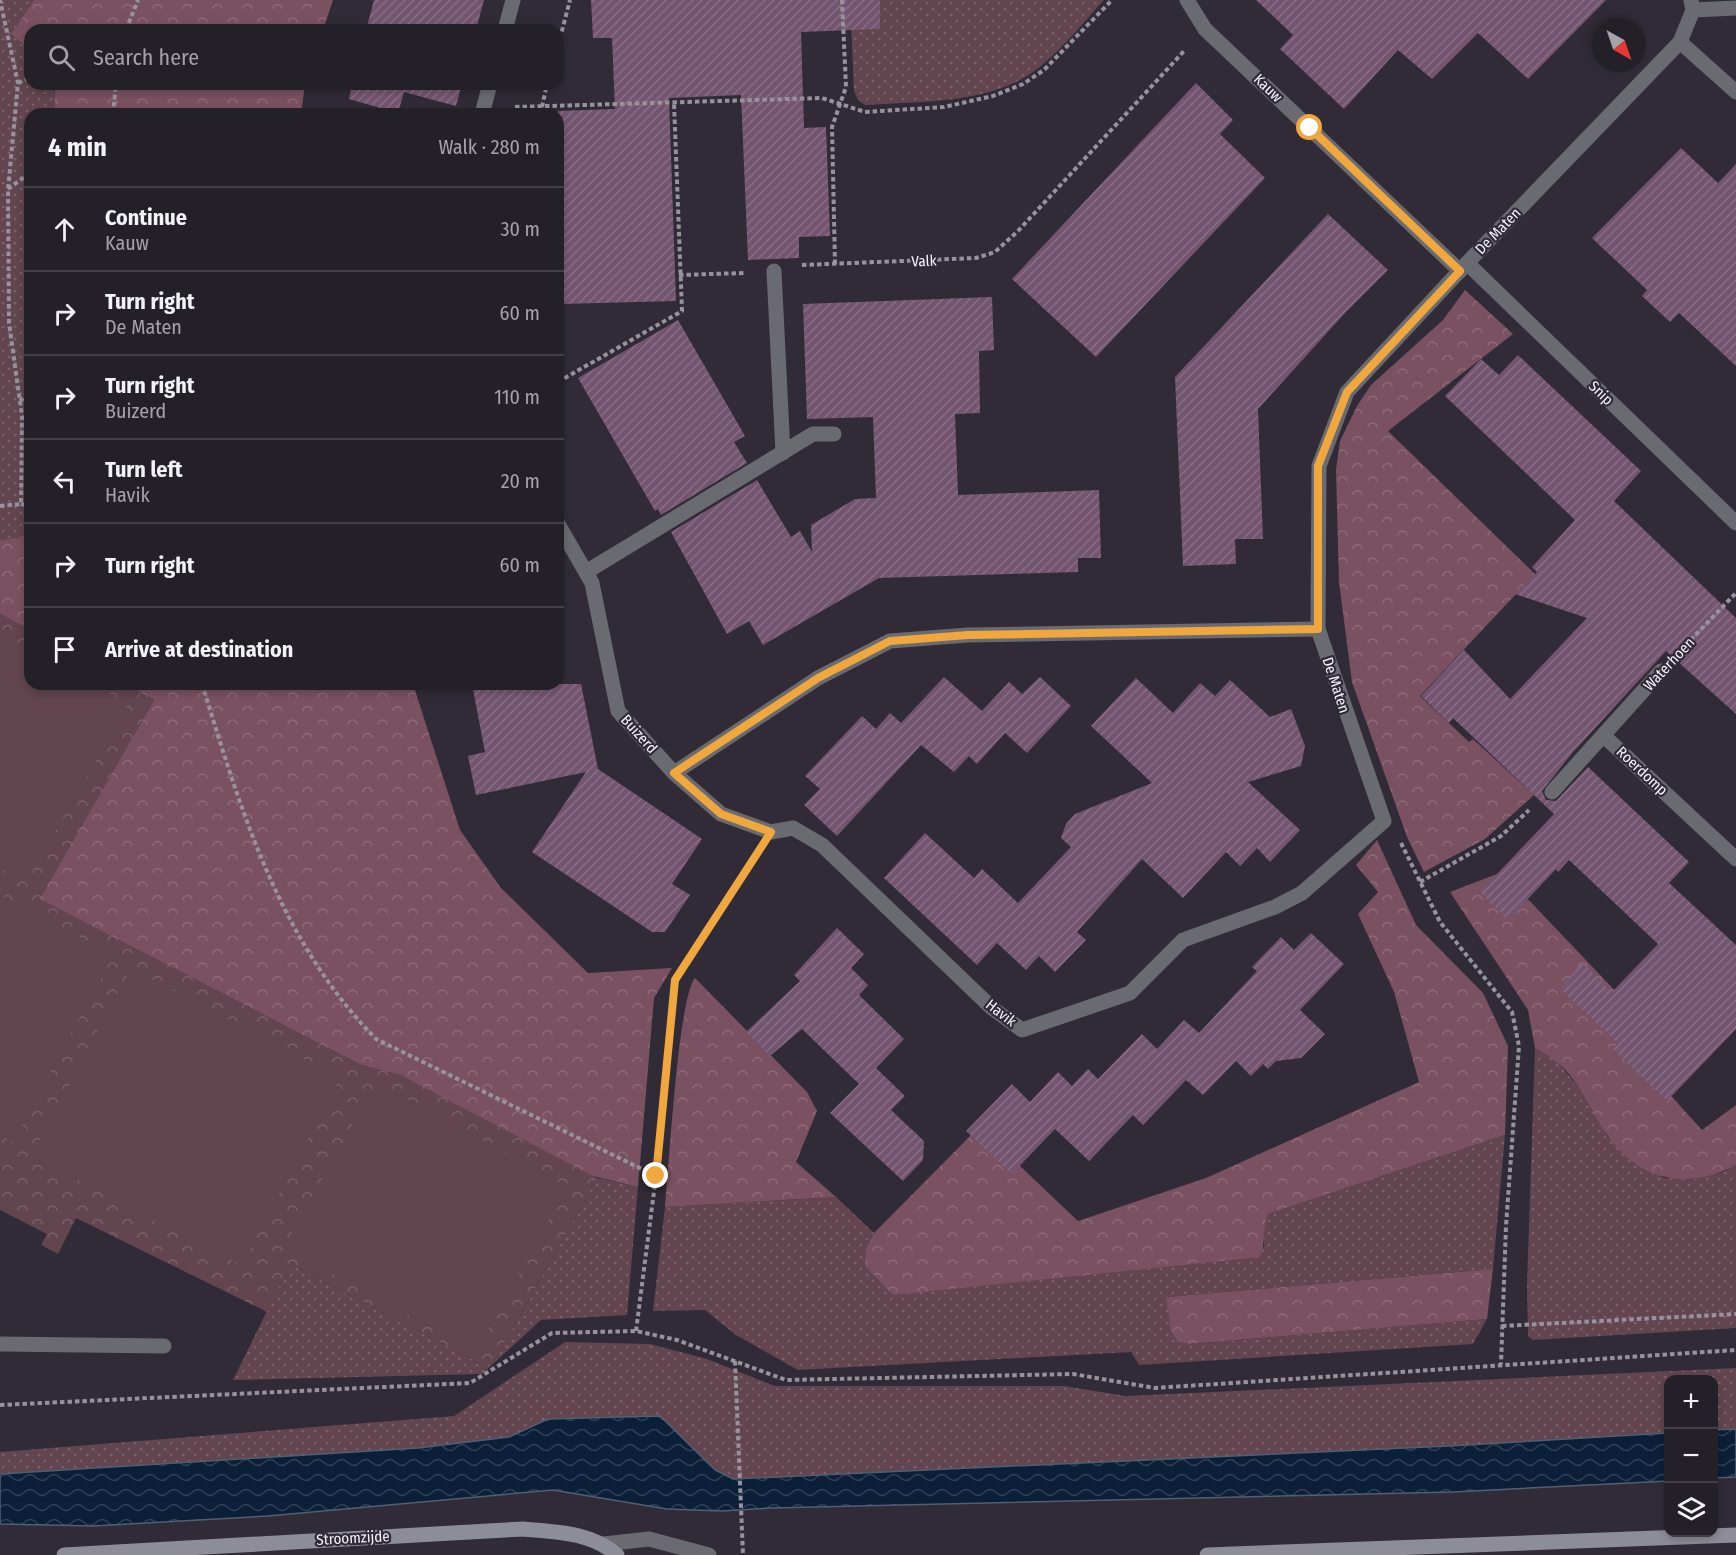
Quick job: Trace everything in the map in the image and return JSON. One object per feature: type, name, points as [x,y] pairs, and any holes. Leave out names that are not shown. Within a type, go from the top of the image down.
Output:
[{"type":"street","points":[[507,24],[513,0]]},
{"type":"street","name":"Kauw","points":[[1187,0],[1205,29],[1463,267]]},
{"type":"street","points":[[1692,5],[1736,8]]},
{"type":"street","name":"De Maten","points":[[1384,821],[1318,629],[1318,466],[1347,392],[1463,267],[1680,42],[1692,5]]},
{"type":"street","points":[[1680,42],[1736,92]]},
{"type":"street","points":[[484,108],[488,90]]},
{"type":"street","name":"Snip","points":[[1463,267],[1736,523]]},
{"type":"street","points":[[774,271],[783,453]]},
{"type":"street","points":[[586,572],[656,531],[663,523],[813,434],[834,434]]},
{"type":"street","name":"Buizerd","points":[[564,534],[592,583],[618,711],[674,773]]},
{"type":"street","points":[[674,773],[818,678],[890,641],[968,635],[1318,629]]},
{"type":"street","name":"Waterhoen","points":[[1604,736],[1661,671]]},
{"type":"street","name":"Roerdomp","points":[[1552,792],[1604,736],[1736,859]]},
{"type":"street","name":"Havik","points":[[674,773],[721,814],[771,832],[793,828],[822,844],[992,1008],[1022,1030],[1130,993],[1183,940],[1275,907],[1302,893],[1384,821]]},
{"type":"street","points":[[0,1344],[164,1346]]},
{"type":"street","name":"Stroomzijde","points":[[64,1555],[523,1529],[576,1534],[604,1544],[617,1555]]},
{"type":"street","points":[[1207,1555],[1474,1550],[1736,1535]]},
{"type":"street","name":"Stroomzijde","points":[[604,1544],[649,1539],[709,1555]]},
{"type":"path","points":[[0,0],[18,83],[8,190],[9,323],[22,416],[21,504]]},
{"type":"path","points":[[128,24],[138,0]]},
{"type":"path","points":[[564,24],[570,0]]},
{"type":"path","points":[[835,264],[832,127],[846,87],[842,0]]},
{"type":"path","points":[[484,108],[822,98],[865,112],[944,107],[1012,89],[1044,70],[1112,0]]},
{"type":"path","name":"Valk","points":[[679,275],[774,271],[798,266],[953,260],[976,258],[995,252],[1018,231],[1173,63]]},
{"type":"path","points":[[18,83],[24,80]]},
{"type":"path","points":[[114,108],[115,90]]},
{"type":"path","points":[[542,107],[546,90]]},
{"type":"path","points":[[564,379],[682,311],[674,103]]},
{"type":"path","points":[[8,190],[24,178]]},
{"type":"path","points":[[20,397],[24,401]]},
{"type":"path","points":[[0,506],[24,505]]},
{"type":"path","name":"Waterhoen","points":[[1661,671],[1736,593]]},
{"type":"path","points":[[204,690],[267,876],[303,946],[345,1007],[376,1039],[656,1176]]},
{"type":"path","points":[[1420,882],[1501,836],[1538,801],[1552,792]]},
{"type":"path","points":[[1384,821],[1401,843],[1440,922],[1512,1012],[1519,1046],[1501,1364]]},
{"type":"path","points":[[636,1331],[656,1176],[675,980],[771,832]]},
{"type":"path","points":[[1502,1326],[1736,1314]]},
{"type":"path","points":[[0,1405],[470,1383],[552,1333],[636,1331],[677,1340],[786,1380],[1073,1374],[1155,1388],[1736,1350]]},
{"type":"path","points":[[735,1361],[736,1446],[743,1555]]},
{"type":"green space","points":[[0,0],[34,0],[11,34],[24,45],[24,90],[55,90],[54,108],[24,108],[24,535],[0,540]]},
{"type":"green space","points":[[34,0],[333,0],[325,24],[24,24],[24,45],[11,34]]},
{"type":"green space","points":[[850,0],[1104,0],[1066,43],[1041,66],[1022,79],[1002,88],[957,99],[865,105],[858,100],[854,91]]},
{"type":"green space","points":[[55,90],[304,90],[302,108],[54,108]]},
{"type":"green space","points":[[1465,290],[1513,334],[1388,431],[1535,574],[1420,696],[1469,742],[1473,739],[1534,795],[1485,839],[1424,872],[1407,837],[1352,682],[1339,582],[1336,470],[1340,441],[1357,406],[1371,385],[1443,320]]},
{"type":"green space","points":[[24,535],[24,627],[0,614],[0,540]]},
{"type":"green space","points":[[0,614],[24,627],[24,690],[136,690],[154,700],[40,899],[361,1065],[400,1075],[597,1178],[493,1364],[483,1365],[290,1264],[267,1312],[76,1218],[58,1254],[41,1245],[47,1234],[0,1210]]},
{"type":"green space","points":[[0,632],[24,646],[24,690],[103,690],[128,704],[26,883],[0,868]]},
{"type":"green space","points":[[136,690],[415,690],[460,830],[501,888],[588,973],[672,968],[654,998],[638,1187],[584,1174],[400,1075],[361,1065],[39,899],[154,700]]},
{"type":"green space","points":[[1377,840],[1416,925],[1483,993],[1508,1046],[1505,1135],[1268,1214],[1260,1257],[893,1295],[865,1266],[866,1248],[874,1233],[979,1127],[1078,1221],[1206,1178],[1419,1082],[1394,992],[1358,914],[1378,892],[1356,865]]},
{"type":"green space","points":[[1502,872],[1622,998],[1603,1021],[1702,1130],[1736,1105],[1736,1165],[1700,1178],[1665,1177],[1649,1172],[1620,1151],[1563,1067],[1535,1048],[1528,1010],[1450,892]]},
{"type":"green space","points":[[0,895],[113,955],[13,1142],[0,1135]]},
{"type":"green space","points":[[131,968],[340,1078],[241,1265],[32,1156]]},
{"type":"green space","points":[[695,978],[807,1092],[817,1111],[796,1162],[836,1197],[665,1207],[679,1049],[689,992]]},
{"type":"green space","points":[[1535,1048],[1556,1060],[1579,1088],[1607,1136],[1664,1178],[1693,1179],[1723,1172],[1736,1165],[1736,1328],[1533,1340],[1528,1336],[1527,1285]]},
{"type":"green space","points":[[377,1082],[567,1187],[475,1352],[284,1247]]},
{"type":"green space","points":[[1505,1135],[1493,1269],[1166,1297],[1179,1342],[1191,1344],[1487,1319],[1473,1344],[1139,1365],[1131,1352],[798,1370],[736,1335],[705,1310],[653,1311],[665,1207],[836,1197],[874,1233],[866,1248],[1264,1247],[1263,1226],[1268,1214]]},
{"type":"green space","points":[[597,1178],[638,1187],[627,1315],[541,1320],[493,1364]]},
{"type":"green space","points":[[290,1264],[483,1365],[493,1364],[482,1374],[233,1380]]},
{"type":"green space","points":[[1493,1269],[1487,1319],[1190,1344],[1178,1342],[1171,1331],[1166,1297]]},
{"type":"green space","points":[[565,1342],[650,1344],[707,1359],[775,1386],[1064,1386],[1126,1396],[1736,1368],[1736,1429],[1718,1430],[1718,1375],[1664,1375],[1664,1433],[1449,1446],[733,1479],[715,1470],[659,1416],[548,1419],[509,1437],[418,1448],[0,1474],[0,1452],[454,1416]]},
{"type":"water","points":[[660,1416],[715,1470],[733,1479],[1449,1446],[1664,1433],[1664,1481],[1453,1492],[721,1511],[667,1509],[553,1490],[268,1516],[93,1526],[0,1524],[0,1474],[418,1448],[509,1437],[548,1419]]},
{"type":"water","points":[[1736,1429],[1736,1477],[1718,1478],[1718,1430]]},
{"type":"building","points":[[374,0],[484,0],[478,24],[368,24]]},
{"type":"building","points":[[591,0],[880,0],[880,29],[801,32],[804,128],[826,127],[830,236],[799,237],[799,258],[748,260],[741,95],[669,98],[676,301],[564,304],[564,111],[615,109],[612,38],[593,38]]},
{"type":"building","points":[[1256,0],[1606,0],[1528,79],[1478,33],[1432,79],[1398,50],[1344,109],[1280,49],[1293,35]]},
{"type":"building","points":[[1196,83],[1233,120],[1220,134],[1265,178],[1096,357],[1012,279]]},
{"type":"building","points":[[351,90],[460,90],[456,106],[404,92],[399,108],[380,108],[349,99]]},
{"type":"building","points":[[1681,148],[1718,183],[1736,164],[1736,366],[1679,313],[1670,322],[1642,296],[1647,290],[1592,238]]},
{"type":"building","points":[[1328,214],[1388,270],[1344,314],[1258,409],[1263,539],[1235,539],[1236,564],[1183,566],[1175,377]]},
{"type":"building","points":[[992,297],[994,350],[979,351],[980,413],[955,414],[958,495],[1099,490],[1101,558],[1078,558],[1078,572],[879,578],[763,645],[749,621],[727,634],[671,532],[757,480],[791,537],[800,531],[812,552],[811,525],[855,499],[876,498],[873,417],[807,419],[803,304]]},
{"type":"building","points":[[678,320],[745,436],[734,442],[747,463],[661,515],[658,509],[655,511],[578,378]]},
{"type":"building","points":[[1518,355],[1641,471],[1614,501],[1736,618],[1736,714],[1666,651],[1573,752],[1542,791],[1546,800],[1556,801],[1588,767],[1689,862],[1669,883],[1736,945],[1736,1029],[1667,1101],[1613,1049],[1618,1043],[1560,989],[1582,963],[1612,992],[1658,944],[1569,860],[1558,872],[1556,869],[1508,920],[1480,892],[1554,814],[1453,718],[1449,723],[1421,696],[1464,650],[1510,699],[1587,618],[1515,594],[1537,572],[1532,567],[1575,520],[1445,396],[1481,359],[1499,375]]},
{"type":"building","points":[[944,677],[982,711],[1009,682],[1022,694],[1040,677],[1071,706],[1027,753],[1005,733],[977,764],[969,756],[954,772],[921,745],[837,836],[804,805],[820,789],[805,776],[862,716],[876,729],[890,713],[901,723]]},
{"type":"building","points":[[1136,678],[1173,713],[1200,683],[1215,696],[1230,680],[1270,717],[1291,709],[1305,746],[1301,766],[1248,782],[1300,830],[1270,862],[1257,848],[1240,866],[1226,852],[1183,898],[1142,859],[1077,932],[1086,940],[1055,972],[1039,956],[1026,970],[997,943],[977,965],[884,878],[925,833],[974,878],[982,869],[1018,903],[1071,847],[1061,838],[1066,824],[1075,814],[1152,783],[1091,726]]},
{"type":"building","points":[[564,684],[581,684],[598,769],[702,839],[672,884],[690,895],[665,932],[652,932],[532,852],[586,772],[476,795],[468,756],[485,752],[473,690],[564,690]]},
{"type":"building","points":[[837,928],[864,954],[851,968],[868,985],[859,995],[904,1039],[876,1068],[905,1096],[891,1110],[924,1141],[923,1160],[903,1181],[830,1113],[859,1084],[802,1029],[770,1056],[746,1032],[800,981],[794,975]]},
{"type":"building","points":[[1311,933],[1344,964],[1300,1010],[1325,1034],[1301,1058],[1276,1061],[1268,1069],[1263,1064],[1251,1076],[1236,1061],[1203,1095],[1186,1080],[1143,1125],[1133,1115],[1089,1161],[1055,1129],[1012,1174],[966,1131],[1012,1084],[1030,1102],[1058,1072],[1072,1086],[1088,1069],[1098,1079],[1142,1034],[1157,1049],[1184,1020],[1199,1033],[1257,971],[1252,967],[1281,937],[1294,950]]},
{"type":"route","points":[[656,1176],[675,980],[771,832],[721,814],[674,773],[818,678],[890,641],[968,635],[1318,629],[1318,466],[1347,392],[1460,271],[1310,128]]}]
